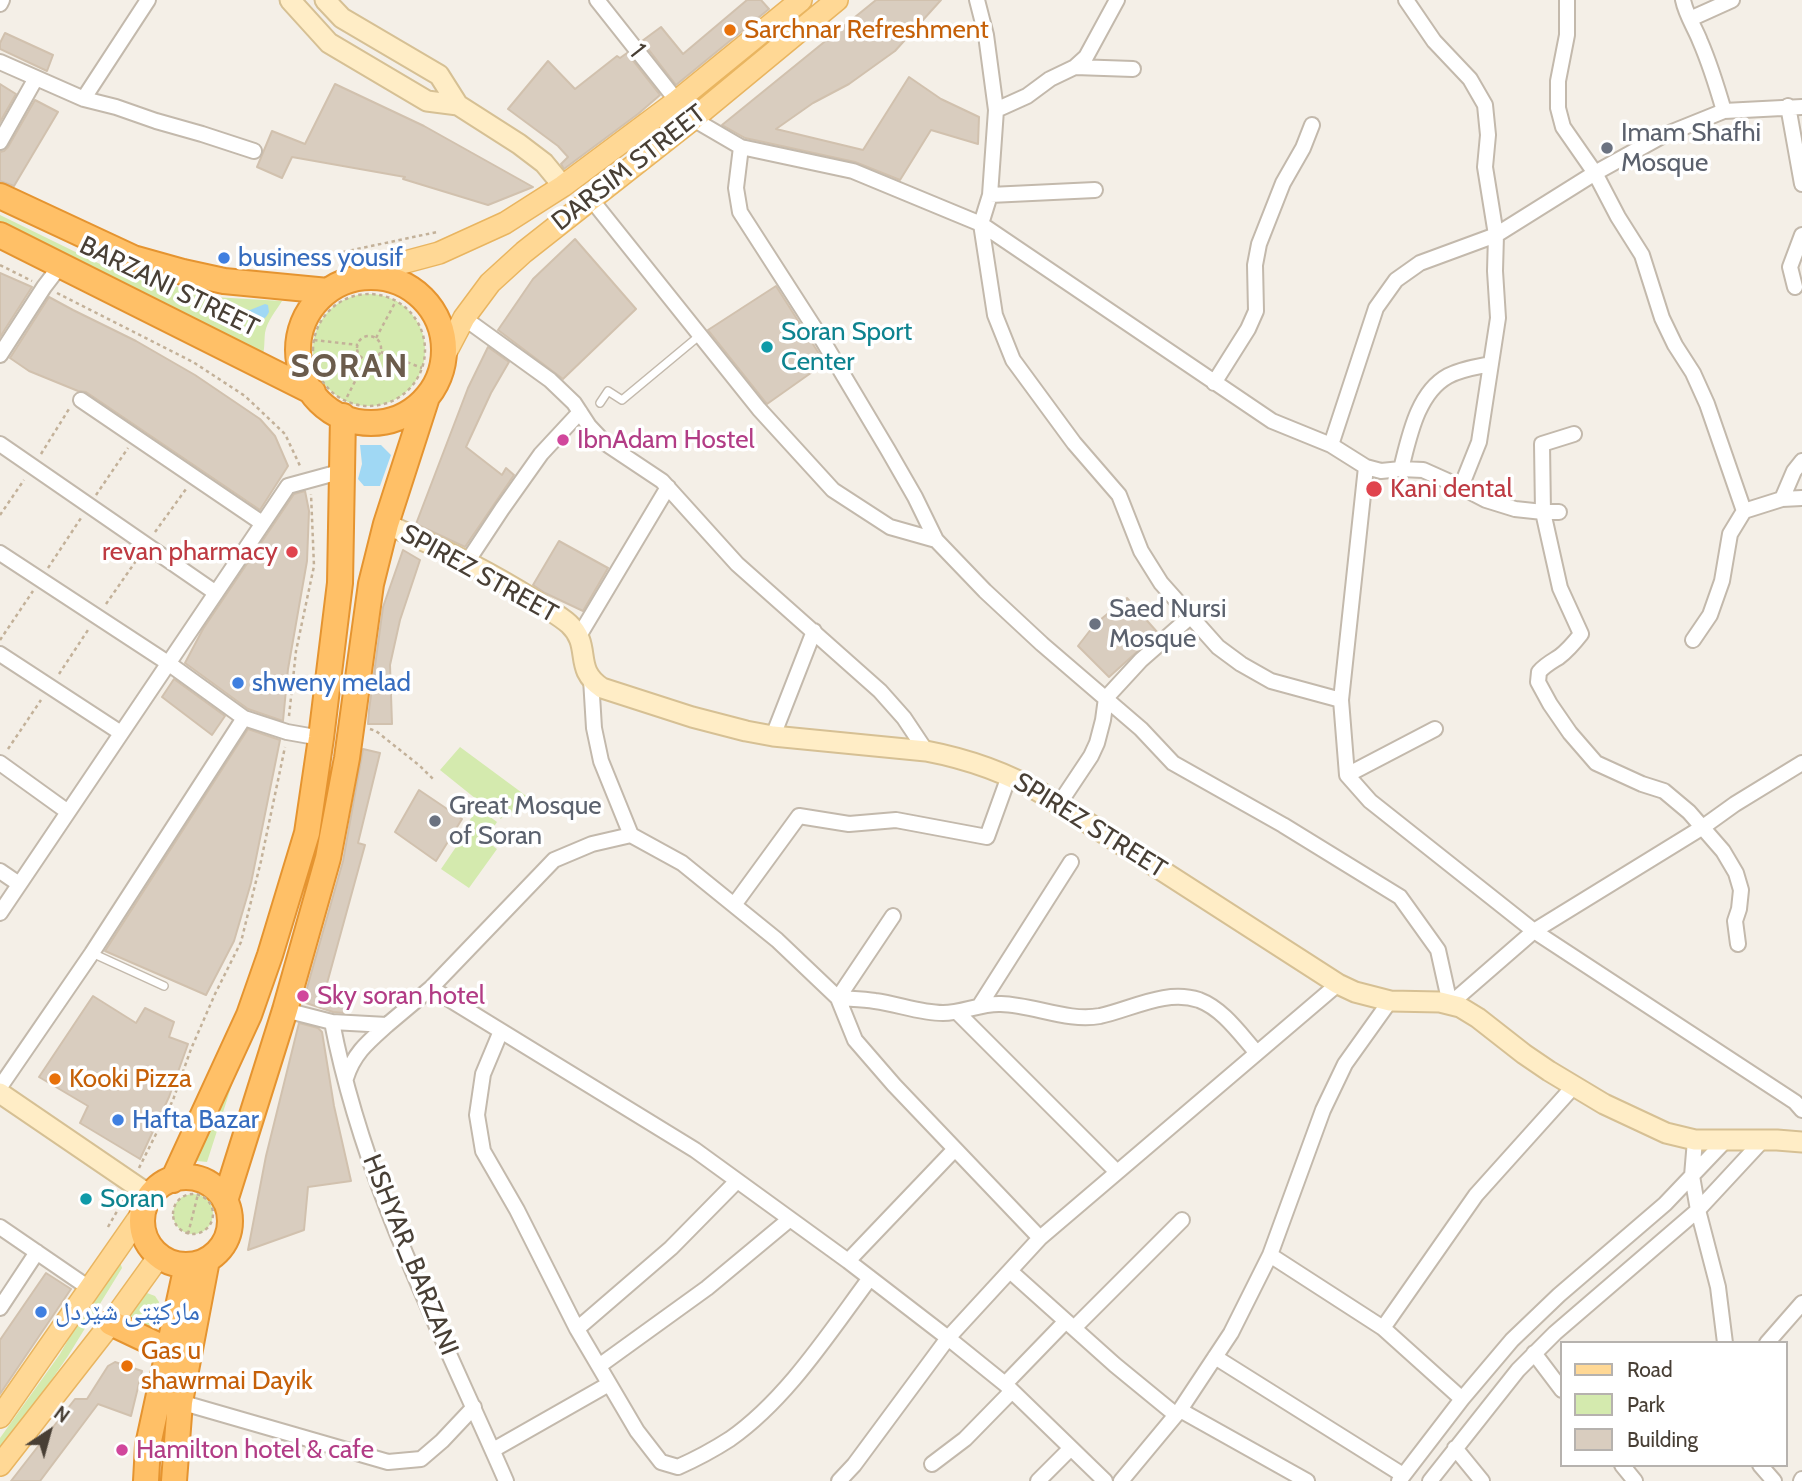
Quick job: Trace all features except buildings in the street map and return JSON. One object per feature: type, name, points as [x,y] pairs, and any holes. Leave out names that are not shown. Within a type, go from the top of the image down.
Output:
[{"type":"highway","name":"BARZANI STREET","points":[[0,196],[133,258],[223,281],[328,291]]},
{"type":"highway","name":"BARZANI STREET","points":[[0,235],[313,392],[328,407],[344,408]]},
{"type":"highway","points":[[225,1201],[285,1010],[328,858],[347,758],[371,584],[386,524],[427,397],[439,378],[444,356],[443,335],[429,306],[414,290],[395,281],[374,277],[345,282],[328,291],[306,318],[299,340],[303,375],[313,392]]},
{"type":"highway","points":[[344,408],[365,422],[388,421],[409,412],[427,397]]},
{"type":"highway","points":[[173,1180],[249,1015],[307,833],[340,583],[344,408]]},
{"type":"highway","points":[[191,1178],[214,1187],[225,1201],[230,1221],[228,1235],[218,1252],[197,1262],[155,1261],[143,1222],[148,1203],[160,1186],[173,1180],[191,1178]]},
{"type":"highway","points":[[146,1481],[148,1445],[169,1350],[197,1262]]},
{"type":"highway","points":[[174,1481],[180,1402],[197,1262]]},
{"type":"highway","points":[[111,1322],[169,1350]]},
{"type":"main road","points":[[290,0],[329,43],[427,101],[458,105]]},
{"type":"main road","points":[[325,0],[342,18],[439,75],[458,105],[544,163],[563,186]]},
{"type":"main road","points":[[363,277],[439,253],[505,223],[563,186],[677,101],[801,0]]},
{"type":"main road","name":"DARSIM STREET","points":[[444,356],[464,318],[490,283],[524,251],[837,0]]},
{"type":"main road","name":"SPIREZ STREET","points":[[386,524],[467,562],[566,621],[579,636],[583,664],[591,679],[601,688],[719,725],[773,736],[926,751],[969,761],[1009,776],[1059,804],[1338,984],[1390,1001],[1431,1001],[1450,1004],[1469,1012],[1524,1054],[1574,1086],[1604,1104],[1666,1133],[1695,1140],[1802,1142]]},
{"type":"main road","points":[[0,1093],[148,1203],[0,1417]]},
{"type":"main road","points":[[0,1465],[155,1261],[119,1245]]},
{"type":"street","points":[[84,98],[147,0]]},
{"type":"street","name":"1","points":[[597,0],[677,101]]},
{"type":"street","points":[[977,0],[986,36],[996,110],[990,195],[981,224],[995,315],[1013,360],[1074,443],[1119,495],[1141,551],[1161,583],[1218,647],[1271,681],[1341,700]]},
{"type":"street","points":[[996,110],[1027,96],[1050,79],[1075,67],[1086,57],[1117,0]]},
{"type":"street","points":[[1406,0],[1434,41],[1470,79],[1485,105],[1488,135],[1485,167],[1496,236],[1494,271],[1498,318],[1479,442],[1461,487]]},
{"type":"street","points":[[1567,0],[1567,35],[1558,80],[1558,108],[1563,127],[1595,173],[1642,255],[1662,318],[1707,404],[1744,511]]},
{"type":"street","points":[[1683,0],[1712,71],[1724,111]]},
{"type":"street","points":[[1690,19],[1732,0]]},
{"type":"street","points":[[0,62],[84,98],[254,151]]},
{"type":"street","points":[[1075,67],[1133,69]]},
{"type":"street","points":[[0,142],[36,78]]},
{"type":"street","points":[[1331,446],[1376,307],[1396,280],[1420,262],[1496,236],[1595,173],[1662,136],[1724,111],[1795,106],[1802,184]]},
{"type":"street","points":[[693,118],[741,146],[853,171],[981,224],[1272,421],[1331,446],[1366,467],[1381,471],[1423,470],[1486,500],[1515,509],[1559,512]]},
{"type":"street","points":[[1214,383],[1248,329],[1256,311],[1255,265],[1259,244],[1283,183],[1303,148],[1312,125]]},
{"type":"street","points":[[741,146],[736,188],[740,212],[823,341],[915,497],[936,540],[1042,644],[1141,729],[1172,763],[1283,825],[1400,897],[1438,950],[1450,1004],[1534,931],[1802,763]]},
{"type":"street","points":[[990,195],[1095,190]]},
{"type":"street","points":[[590,199],[777,430],[833,490],[890,527],[936,540]]},
{"type":"street","points":[[1795,287],[1790,267],[1802,235]]},
{"type":"street","points":[[0,355],[60,266]]},
{"type":"street","points":[[464,318],[550,380],[574,403],[589,426],[605,443],[662,481],[737,564],[880,691],[904,718],[926,751]]},
{"type":"street","points":[[1401,469],[1413,421],[1432,389],[1446,377],[1465,369],[1491,364]]},
{"type":"street","points":[[81,400],[262,523]]},
{"type":"street","points":[[467,562],[541,454],[580,412]]},
{"type":"street","points":[[1574,434],[1542,444],[1542,512],[1560,588],[1581,634],[1559,657],[1546,664],[1539,672],[1538,682],[1570,733],[1596,762],[1642,784],[1664,791],[1703,827],[1723,851],[1736,873],[1741,890],[1735,921],[1738,944]]},
{"type":"street","points":[[0,444],[216,593]]},
{"type":"street","points":[[1782,499],[1794,471],[1802,461]]},
{"type":"street","points":[[1366,467],[1341,700],[1347,775],[1370,801],[1534,931],[1795,1102],[1802,1110]]},
{"type":"street","points":[[0,913],[288,486],[343,471]]},
{"type":"street","points":[[579,636],[668,487]]},
{"type":"street","points":[[1693,640],[1710,615],[1722,581],[1730,534],[1744,511],[1782,499],[1802,498]]},
{"type":"street","points":[[0,552],[168,663],[244,718],[287,732],[321,738]]},
{"type":"street","points":[[1059,804],[1097,743],[1106,698],[1141,660],[1190,617]]},
{"type":"street","points":[[773,736],[814,631]]},
{"type":"street","points":[[0,654],[121,733]]},
{"type":"street","points":[[591,679],[594,728],[601,761],[631,835],[682,863],[777,940],[838,998],[855,1040],[894,1086],[1040,1238]]},
{"type":"street","points":[[0,1087],[92,953],[244,718]]},
{"type":"street","points":[[1347,775],[1435,729]]},
{"type":"street","points":[[0,764],[68,812]]},
{"type":"street","points":[[734,905],[799,816],[849,824],[896,820],[987,837],[1009,776]]},
{"type":"street","points":[[345,1080],[351,1063],[366,1044],[431,988],[554,860],[592,844],[631,835]]},
{"type":"street","points":[[979,1005],[1071,862]]},
{"type":"street","points":[[0,871],[19,884]]},
{"type":"street","points":[[838,998],[893,916]]},
{"type":"street","points":[[839,1481],[855,1465],[948,1338],[1040,1238],[1338,984]]},
{"type":"street","points":[[431,988],[695,1150],[848,1261],[1009,1388],[1105,1481]]},
{"type":"street","points":[[838,998],[875,1001],[942,1013],[999,1003],[1032,1007],[1070,1017],[1099,1016],[1178,996],[1198,1000],[1217,1009],[1257,1053]]},
{"type":"street","points":[[1121,1481],[1178,1413],[1231,1333],[1270,1255],[1323,1110],[1345,1064],[1390,1001]]},
{"type":"street","points":[[285,1010],[332,1022],[387,1025]]},
{"type":"street","points":[[957,1012],[1117,1172]]},
{"type":"street","name":"HSHYAR_BARZANI","points":[[332,1022],[357,1121],[396,1232],[506,1481]]},
{"type":"street","points":[[501,1031],[483,1073],[477,1115],[483,1151],[517,1210],[577,1329],[637,1431],[661,1462],[678,1468],[731,1438],[764,1410],[794,1379],[870,1278]]},
{"type":"street","points":[[1383,1328],[1476,1195],[1574,1086]]},
{"type":"street","points":[[1695,1140],[1692,1176],[1718,1287],[1725,1341]]},
{"type":"street","points":[[1430,1481],[1534,1353],[1698,1210],[1763,1140]]},
{"type":"street","points":[[1215,1357],[1401,1478],[1505,1348],[1535,1317],[1656,1211],[1725,1141]]},
{"type":"street","points":[[848,1261],[955,1149]]},
{"type":"street","points":[[577,1329],[671,1248],[737,1181]]},
{"type":"street","points":[[599,1366],[707,1288],[790,1219]]},
{"type":"street","points":[[932,1464],[965,1439],[1009,1388],[1070,1325],[1182,1220]]},
{"type":"street","points":[[0,1227],[89,1288]]},
{"type":"street","points":[[0,1308],[37,1252]]},
{"type":"street","points":[[1270,1255],[1383,1328],[1462,1399]]},
{"type":"street","points":[[1010,1270],[1115,1365],[1178,1413],[1307,1481]]},
{"type":"street","points":[[1769,1341],[1802,1303]]},
{"type":"street","points":[[1534,1353],[1560,1387]]},
{"type":"street","points":[[493,1450],[609,1384]]},
{"type":"street","points":[[180,1402],[388,1462],[421,1459],[474,1407]]},
{"type":"street","points":[[1038,1481],[1071,1448]]},
{"type":"street","points":[[1455,1448],[1482,1481]]},
{"type":"street","points":[[1624,1467],[1635,1481]]},
{"type":"street","points":[[1762,1467],[1774,1481]]},
{"type":"lane","points":[[600,403],[608,391],[622,400],[699,336]]},
{"type":"lane","points":[[92,953],[164,986]]},
{"type":"path","points":[[276,265],[440,232]]},
{"type":"path","points":[[367,294],[396,301],[419,325],[425,349],[422,368],[412,386],[395,400],[344,408],[319,375],[313,353],[314,340],[322,320],[335,305],[346,299],[367,294]]},
{"type":"path","points":[[376,339],[396,301]]},
{"type":"path","points":[[366,337],[376,339],[381,345],[381,352],[376,358],[366,360],[358,352],[358,345],[366,337]]},
{"type":"path","points":[[314,340],[358,345]]},
{"type":"path","points":[[381,352],[422,368]]},
{"type":"path","points":[[344,408],[366,360]]},
{"type":"path","points":[[0,515],[77,396],[81,400]]},
{"type":"path","points":[[89,506],[135,437]]},
{"type":"path","points":[[7,750],[194,477]]},
{"type":"path","points":[[365,727],[376,731],[433,779]]},
{"type":"path","points":[[188,1234],[198,1194]]},
{"type":"path","points":[[198,1194],[209,1202],[213,1209],[213,1218],[205,1230],[198,1234],[188,1234],[175,1224],[173,1209],[182,1196],[198,1194]]},
{"type":"green space","points":[[0,215],[102,265],[213,297],[282,301],[266,329],[262,358],[0,226]]},
{"type":"green space","points":[[369,294],[390,299],[408,311],[420,329],[425,350],[420,371],[408,389],[390,401],[369,406],[348,401],[330,389],[318,371],[313,350],[318,329],[330,311],[348,299]]},
{"type":"green space","points":[[460,747],[529,798],[519,817],[507,810],[501,819],[440,770]]},
{"type":"green space","points":[[478,808],[497,822],[485,840],[497,849],[469,888],[441,869]]},
{"type":"green space","points":[[244,1047],[207,1162],[187,1160]]},
{"type":"green space","points":[[193,1194],[201,1195],[207,1200],[212,1206],[212,1222],[207,1228],[201,1233],[193,1234],[185,1233],[179,1228],[174,1222],[173,1214],[174,1206],[179,1200],[185,1195]]},
{"type":"green space","points":[[120,1262],[122,1268],[68,1356],[0,1452],[0,1438],[60,1354],[81,1317]]},
{"type":"green space","points":[[147,1293],[155,1296],[159,1302],[158,1311],[146,1334],[123,1322],[138,1295]]},
{"type":"water","points":[[268,305],[269,312],[263,319],[249,317],[236,322],[229,315],[232,308],[250,310]]},
{"type":"water","points":[[360,445],[381,445],[391,455],[380,486],[364,486],[358,479],[362,464]]},
{"type":"place","name":"Sarchnar Refreshment","points":[[730,30]]},
{"type":"place","name":"Imam Shafhi Mosque","points":[[1607,148]]},
{"type":"place","name":"business yousif","points":[[224,258]]},
{"type":"place","name":"Soran Sport Center","points":[[767,347]]},
{"type":"place","name":"IbnAdam Hostel","points":[[563,440]]},
{"type":"place","name":"Kani dental","points":[[1374,489]]},
{"type":"place","name":"revan pharmacy","points":[[292,552]]},
{"type":"place","name":"Saed Nursi Mosque","points":[[1095,624]]},
{"type":"place","name":"shweny melad","points":[[238,683]]},
{"type":"place","name":"Great Mosque of Soran","points":[[435,821]]},
{"type":"place","name":"Sky soran hotel","points":[[303,996]]},
{"type":"place","name":"Kooki Pizza","points":[[55,1079]]},
{"type":"place","name":"Hafta Bazar","points":[[118,1120]]},
{"type":"place","name":"Soran","points":[[86,1199]]},
{"type":"place","name":"مارکێتی شێردل","points":[[41,1312]]},
{"type":"place","name":"Gas u shawrmai Dayik","points":[[127,1366]]},
{"type":"place","name":"Hamilton hotel & cafe","points":[[122,1450]]},
{"type":"district","name":"SORAN","points":[[350,367]]}]
